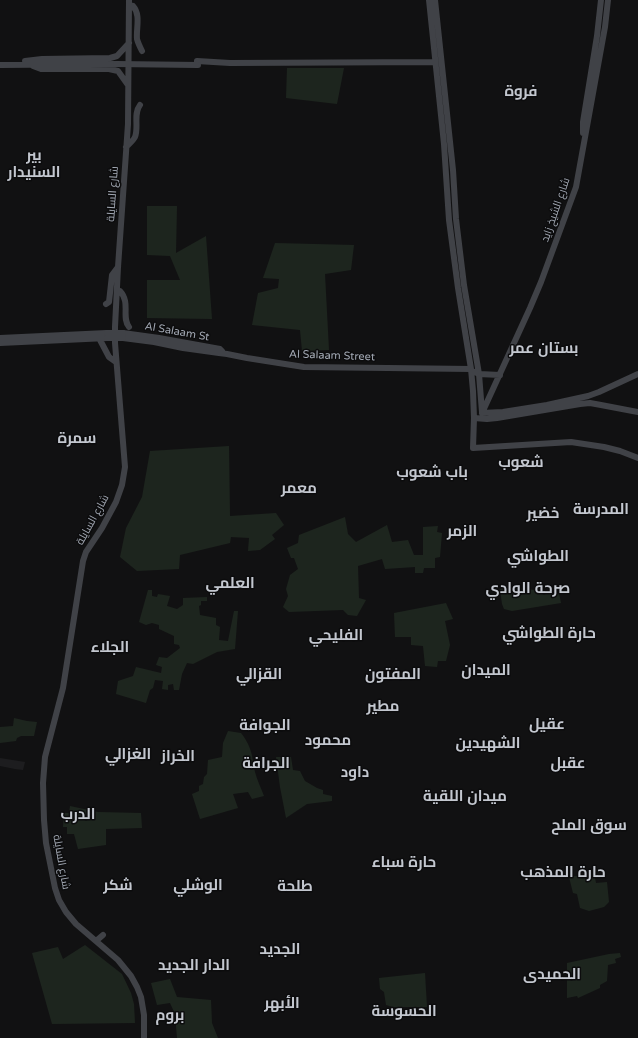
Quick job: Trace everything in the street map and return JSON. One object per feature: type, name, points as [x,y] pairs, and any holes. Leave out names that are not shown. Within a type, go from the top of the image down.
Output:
[{"type":"main road","points":[[428,0],[444,144],[449,220],[471,369],[474,418],[473,448],[571,442],[604,447],[638,458]]},
{"type":"main road","points":[[435,0],[453,170],[456,219],[464,285],[479,374],[482,413],[503,412],[547,405],[588,396],[638,374]]},
{"type":"main road","points":[[583,149],[583,122],[597,36],[601,0]]},
{"type":"main road","name":"شارع الشيخ زايد","points":[[482,413],[541,282],[576,187],[605,28],[608,0]]},
{"type":"main road","points":[[129,2],[134,7],[137,14],[137,38],[142,52]]},
{"type":"main road","name":"شارع السايلة","points":[[129,2],[128,113],[115,327],[116,362],[125,458],[124,476],[116,502],[102,528],[86,552],[83,561],[63,688],[45,758],[43,783],[46,843],[58,900],[76,924],[118,960],[131,976],[141,997],[144,1015],[144,1038]]},
{"type":"main road","points":[[26,63],[42,59],[110,58],[117,56],[129,43]]},
{"type":"main road","points":[[0,61],[26,63],[41,69],[109,69],[118,71],[128,85]]},
{"type":"main road","points":[[0,64],[435,62]]},
{"type":"main road","points":[[126,147],[135,135],[137,110],[140,105]]},
{"type":"main road","points":[[106,304],[109,302],[112,275],[118,267]]},
{"type":"main road","points":[[117,290],[120,291],[125,298],[126,322],[129,327]]},
{"type":"main road","points":[[0,338],[107,335]]},
{"type":"main road","points":[[0,343],[99,338],[107,335]]},
{"type":"main road","name":"Al Salaam St","points":[[107,335],[159,338],[220,349],[227,354]]},
{"type":"main road","points":[[99,338],[109,357],[116,362]]},
{"type":"main road","name":"Al Salaam Street","points":[[227,354],[304,367],[471,369]]},
{"type":"main road","points":[[471,369],[479,374],[500,375]]},
{"type":"main road","points":[[474,418],[497,418],[590,403],[638,412]]},
{"type":"main road","points":[[96,941],[103,935]]},
{"type":"shaded area","points":[[287,68],[344,68],[337,104],[286,98]]},
{"type":"shaded area","points":[[147,206],[177,206],[176,253],[206,236],[212,319],[147,318],[147,280],[180,280],[170,256],[147,255]]},
{"type":"shaded area","points":[[275,243],[354,245],[351,270],[325,274],[329,350],[302,351],[300,330],[252,325],[258,293],[278,288],[279,279],[263,278]]},
{"type":"shaded area","points":[[229,446],[230,516],[276,513],[284,525],[272,535],[275,539],[260,550],[248,551],[249,538],[231,537],[230,543],[180,555],[179,569],[137,571],[120,557],[126,528],[142,497],[150,451]]},
{"type":"shaded area","points":[[345,517],[348,534],[356,542],[387,525],[392,542],[408,540],[414,555],[423,555],[423,527],[438,526],[437,532],[442,533],[440,557],[435,558],[435,568],[424,568],[423,573],[415,573],[415,567],[385,569],[382,559],[358,566],[359,598],[366,600],[357,616],[348,615],[343,610],[289,612],[283,607],[288,596],[286,589],[290,575],[298,569],[294,558],[291,558],[287,548],[298,543],[299,535]]},
{"type":"shaded area","points":[[510,587],[559,593],[561,603],[512,611],[504,609],[500,589]]},
{"type":"shaded area","points":[[148,590],[152,590],[152,596],[157,597],[158,594],[170,596],[167,606],[177,609],[183,605],[183,598],[207,597],[207,601],[201,601],[201,605],[199,606],[200,615],[216,618],[216,625],[220,627],[219,640],[228,641],[234,611],[238,611],[235,649],[217,652],[193,664],[187,663],[182,674],[179,690],[174,690],[173,684],[168,685],[168,690],[162,689],[163,681],[155,680],[146,703],[116,694],[118,681],[133,676],[136,667],[161,673],[162,667],[156,665],[159,657],[167,658],[180,648],[179,645],[174,644],[174,636],[159,629],[159,625],[152,623],[146,625],[139,622]]},
{"type":"shaded area","points":[[446,603],[453,619],[445,621],[450,645],[446,661],[438,661],[437,667],[425,666],[423,646],[411,645],[411,637],[395,637],[394,613]]},
{"type":"shaded area","points":[[14,718],[37,722],[34,736],[21,736],[17,738],[16,741],[0,743],[0,727],[13,726]]},
{"type":"shaded area","points":[[228,731],[241,733],[247,743],[251,752],[256,775],[264,796],[252,799],[248,792],[233,794],[238,808],[200,819],[192,794],[199,791],[199,786],[203,784],[204,777],[207,774],[208,760],[222,757],[223,743]]},
{"type":"shaded area","points":[[276,757],[291,757],[293,770],[300,771],[305,781],[323,790],[323,794],[332,796],[332,801],[307,804],[286,818]]},
{"type":"shaded area","points":[[0,758],[25,762],[23,770],[0,766]]},
{"type":"shaded area","points":[[70,806],[98,812],[141,813],[142,828],[106,829],[106,845],[78,849],[74,834],[67,834],[67,827],[63,827],[64,813],[69,813]]},
{"type":"shaded area","points":[[594,873],[596,883],[607,882],[609,902],[604,907],[589,911],[580,908],[577,894],[573,893],[569,877]]},
{"type":"shaded area","points":[[85,945],[122,974],[131,993],[134,1004],[135,1023],[52,1024],[32,953],[58,947],[63,959]]},
{"type":"shaded area","points":[[620,953],[621,957],[615,959],[616,963],[608,965],[607,981],[600,985],[600,988],[578,998],[577,996],[567,998],[567,963]]},
{"type":"shaded area","points":[[425,973],[427,1007],[393,1007],[386,1005],[384,992],[380,989],[379,978]]},
{"type":"shaded area","points":[[170,979],[177,997],[211,1000],[212,1023],[218,1038],[177,1038],[175,1014],[170,1003],[157,1005],[151,983]]},
{"type":"district","name":"فروة","points":[[521,92]]},
{"type":"district","name":"بير السنيدار","points":[[34,164]]},
{"type":"district","name":"بستان عمر","points":[[544,349]]},
{"type":"district","name":"سمرة","points":[[77,439]]},
{"type":"district","name":"شعوب","points":[[521,463]]},
{"type":"district","name":"باب شعوب","points":[[432,473]]},
{"type":"district","name":"معمر","points":[[299,489]]},
{"type":"district","name":"المدرسة","points":[[601,510]]},
{"type":"district","name":"خضير","points":[[543,514]]},
{"type":"district","name":"الزمر","points":[[462,532]]},
{"type":"district","name":"الطواشي","points":[[538,557]]},
{"type":"district","name":"العلمي","points":[[230,584]]},
{"type":"district","name":"صرحة الوادي","points":[[528,589]]},
{"type":"district","name":"حارة الطواشي","points":[[549,634]]},
{"type":"district","name":"الفليحي","points":[[336,636]]},
{"type":"district","name":"الجلاء","points":[[110,648]]},
{"type":"district","name":"الميدان","points":[[486,671]]},
{"type":"district","name":"القزالي","points":[[259,675]]},
{"type":"district","name":"المفتون","points":[[393,675]]},
{"type":"district","name":"مطير","points":[[383,707]]},
{"type":"district","name":"عقيل","points":[[547,725]]},
{"type":"district","name":"الجوافة","points":[[265,726]]},
{"type":"district","name":"محمود","points":[[328,741]]},
{"type":"district","name":"الشهيدين","points":[[488,744]]},
{"type":"district","name":"الغزالي","points":[[128,755]]},
{"type":"district","name":"الخراز","points":[[178,757]]},
{"type":"district","name":"الجرافة","points":[[266,764]]},
{"type":"district","name":"عقبل","points":[[568,764]]},
{"type":"district","name":"داود","points":[[355,773]]},
{"type":"district","name":"ميدان اللقية","points":[[465,797]]},
{"type":"district","name":"الدرب","points":[[78,815]]},
{"type":"district","name":"سوق الملح","points":[[589,826]]},
{"type":"district","name":"حارة سباء","points":[[404,863]]},
{"type":"district","name":"حارة المذهب","points":[[563,873]]},
{"type":"district","name":"شكر","points":[[118,886]]},
{"type":"district","name":"الوشلي","points":[[198,886]]},
{"type":"district","name":"طلحة","points":[[295,887]]},
{"type":"district","name":"الجديد","points":[[280,950]]},
{"type":"district","name":"الدار الجديد","points":[[194,966]]},
{"type":"district","name":"الحميدى","points":[[552,975]]},
{"type":"district","name":"الأبهر","points":[[282,1004]]},
{"type":"district","name":"الحسوسة","points":[[404,1012]]},
{"type":"district","name":"بروم","points":[[170,1016]]}]
